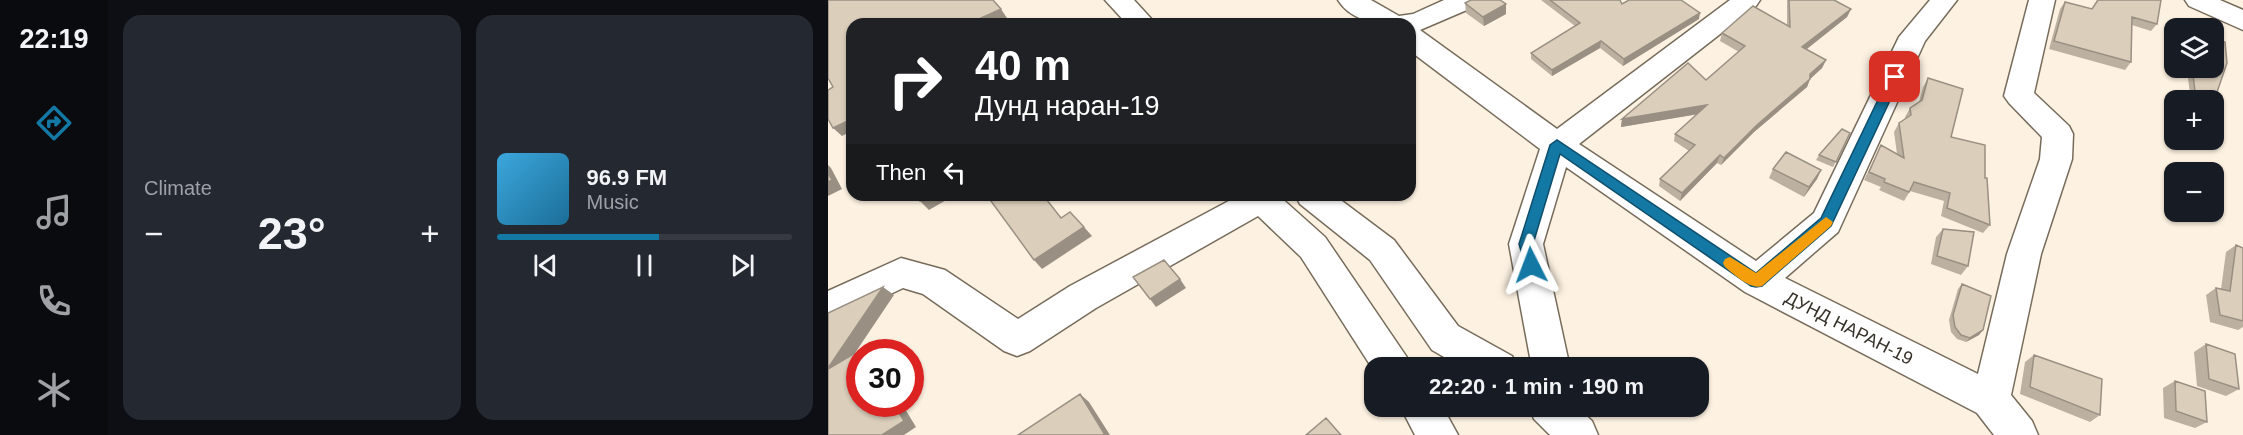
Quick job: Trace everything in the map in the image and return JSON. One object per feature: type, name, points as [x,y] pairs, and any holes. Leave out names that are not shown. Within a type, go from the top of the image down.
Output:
[{"type":"street","points":[[1119,0],[1137,18]]},
{"type":"street","points":[[1351,0],[1382,18]]},
{"type":"street","points":[[1416,22],[1467,0]]},
{"type":"street","points":[[1549,357],[1526,244],[1557,145],[1747,0]]},
{"type":"street","points":[[1756,281],[1826,222],[1913,37],[1944,0]]},
{"type":"street","points":[[1991,400],[2024,254],[2056,159],[2058,134],[2019,96],[2042,0]]},
{"type":"street","points":[[2198,0],[2243,21]]},
{"type":"street","name":"ДУНД НАРАН-19","points":[[1416,41],[1557,145],[1756,281],[1991,400],[2018,435]]},
{"type":"street","points":[[828,308],[902,273],[933,281],[1017,339],[1083,297],[1254,201]]},
{"type":"street","points":[[1265,201],[1313,247],[1386,357]]},
{"type":"street","points":[[1319,201],[1382,250],[1445,338],[1479,357]]},
{"type":"street","points":[[1426,417],[1438,435]]},
{"type":"building","points":[[828,0],[993,0],[1001,9],[981,18],[846,18],[846,122],[833,128],[828,119],[828,90],[833,87],[828,78]]},
{"type":"building","points":[[1471,0],[1500,0],[1506,4],[1483,17],[1465,3]]},
{"type":"building","points":[[1550,0],[1620,0],[1622,4],[1629,0],[1681,0],[1700,13],[1624,59],[1601,41],[1552,70],[1531,53],[1580,23]]},
{"type":"building","points":[[1789,0],[1834,0],[1851,9],[1802,47],[1826,60],[1810,74],[1810,79],[1757,125],[1724,158],[1720,155],[1682,193],[1660,179],[1695,145],[1675,134],[1707,105],[1622,119],[1688,63],[1706,80],[1745,46],[1722,33],[1753,6],[1790,27]]},
{"type":"building","points":[[2098,0],[2161,0],[2157,24],[2132,17],[2131,62],[2054,41],[2065,2],[2092,9]]},
{"type":"building","points":[[2224,42],[2225,42],[2227,63],[2224,72]]},
{"type":"building","points":[[1928,78],[1963,89],[1951,137],[1985,145],[1985,178],[1987,178],[1990,225],[1947,208],[1950,193],[1914,182],[1909,192],[1884,182],[1885,179],[1869,172],[1881,145],[1904,158],[1899,123],[1911,115],[1910,108],[1922,100]]},
{"type":"building","points":[[2193,78],[2222,78],[2218,90],[2195,90]]},
{"type":"building","points":[[1842,129],[1850,133],[1836,162],[1819,155]]},
{"type":"building","points":[[1786,152],[1821,170],[1809,187],[1773,169]]},
{"type":"building","points":[[991,201],[1048,201],[1061,218],[1070,212],[1084,227],[1034,260]]},
{"type":"building","points":[[1943,229],[1974,232],[1968,266],[1937,256]]},
{"type":"building","points":[[2236,245],[2243,248],[2243,321],[2220,315],[2216,288],[2230,291]]},
{"type":"building","points":[[1164,260],[1180,279],[1150,299],[1133,277]]},
{"type":"building","points":[[1962,284],[1991,296],[1983,330],[1970,338],[1961,335],[1955,327],[1953,315]]},
{"type":"building","points":[[883,287],[828,368],[828,313]]},
{"type":"building","points":[[2206,344],[2235,354],[2239,389],[2209,379]]},
{"type":"building","points":[[2034,355],[2102,379],[2100,415],[2030,387]]},
{"type":"building","points":[[846,358],[846,417],[902,417],[904,421],[882,435],[828,435],[828,369]]},
{"type":"building","points":[[2175,381],[2205,391],[2207,422],[2176,411]]},
{"type":"building","points":[[1080,394],[1105,435],[1018,435]]},
{"type":"building","points":[[1326,418],[1341,435],[1306,435]]},
{"type":"slow traffic","points":[[1730,263],[1756,281],[1826,222]]},
{"type":"route","points":[[1531,265],[1526,244],[1557,145],[1756,281],[1826,222],[1895,77]]}]
